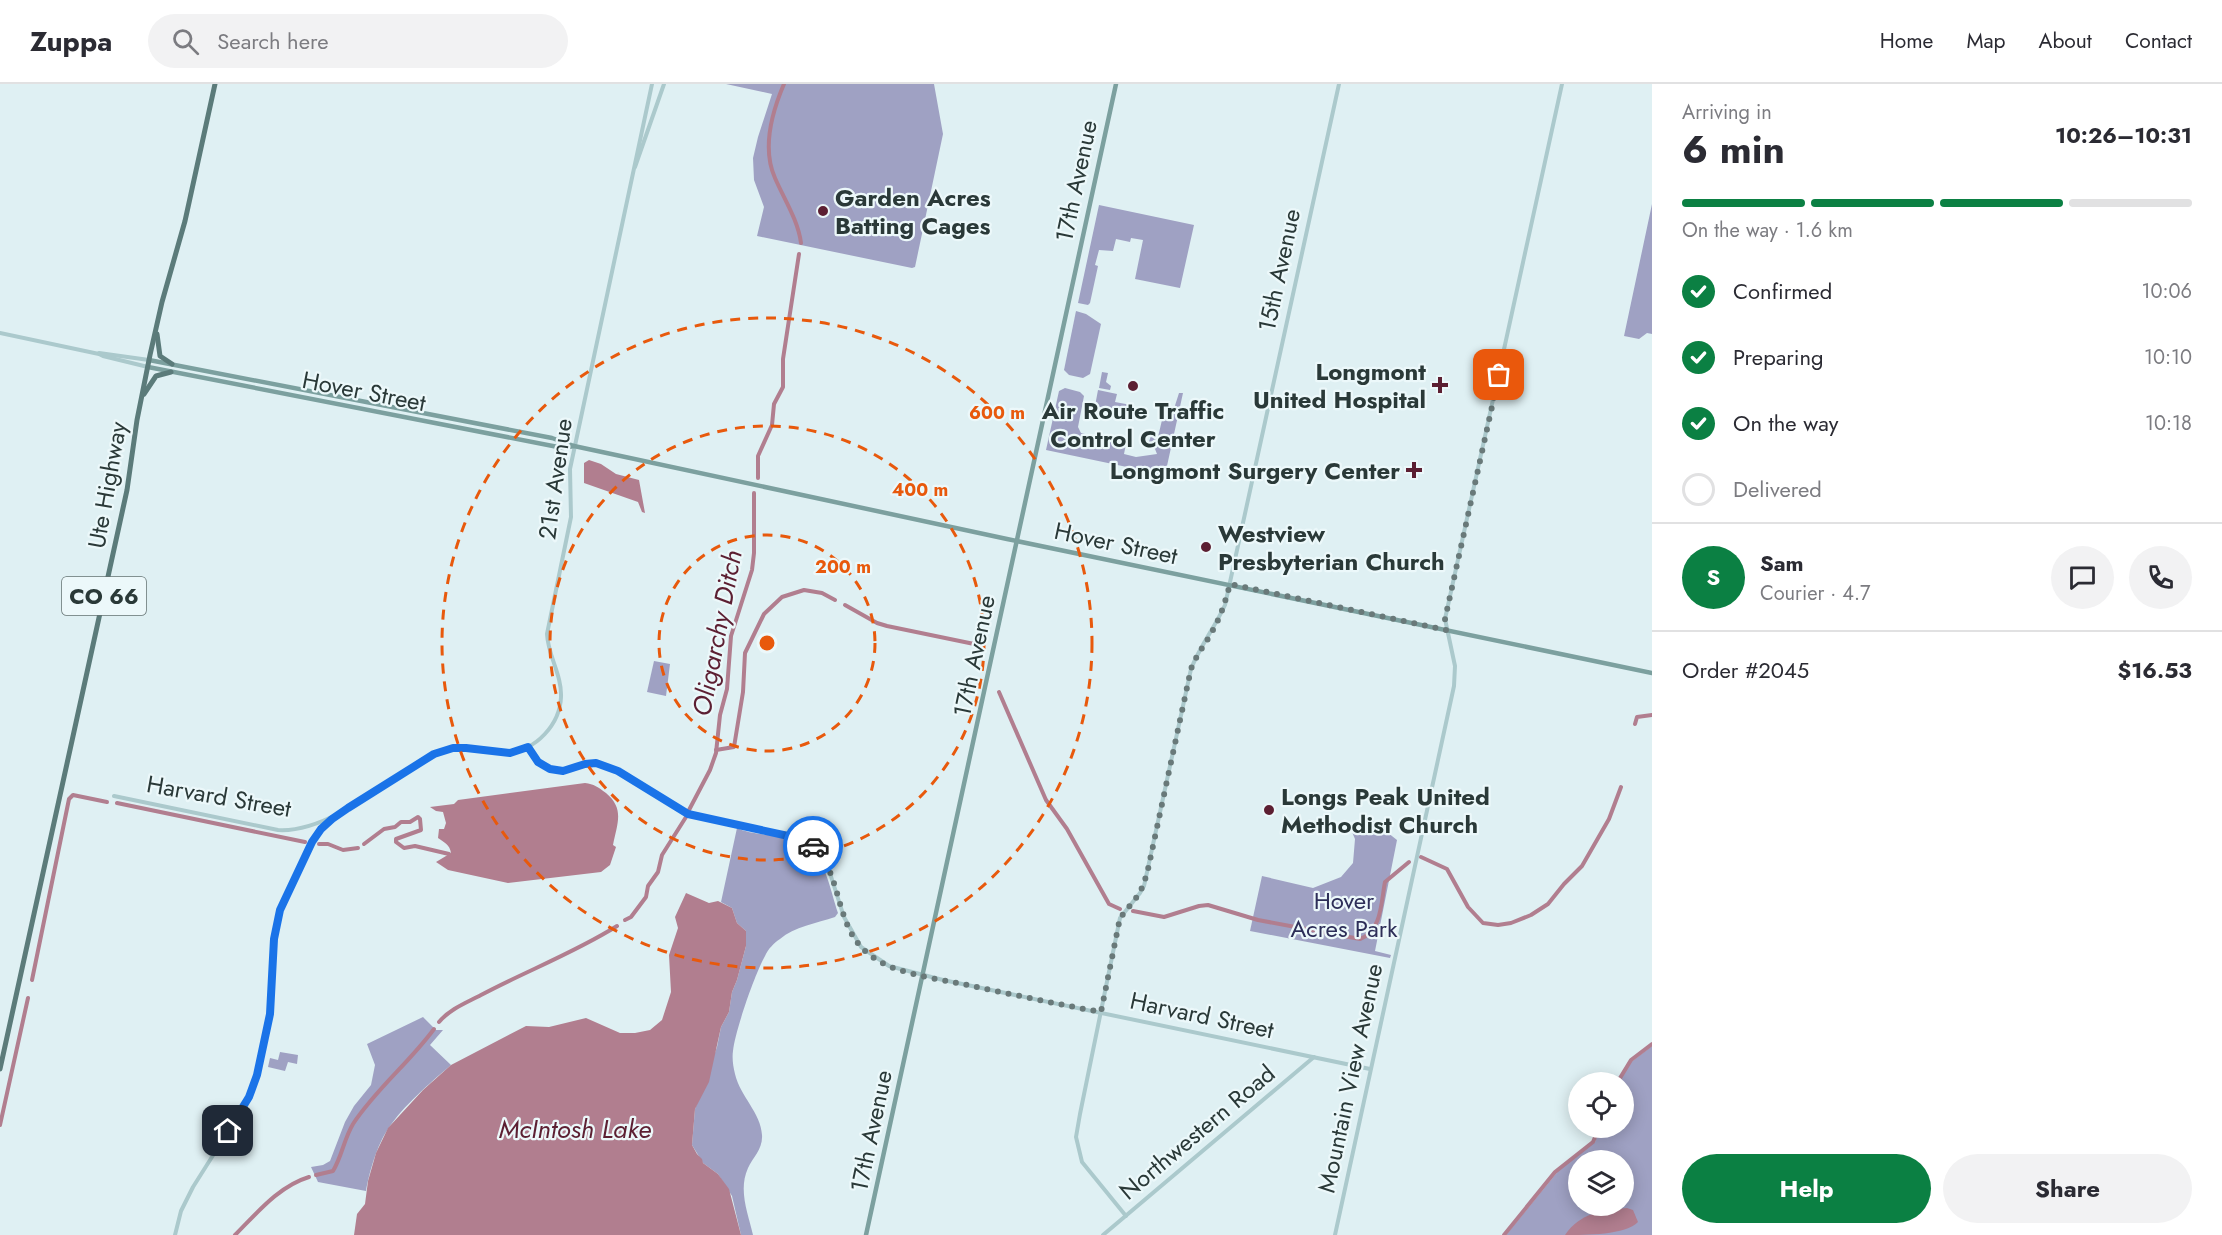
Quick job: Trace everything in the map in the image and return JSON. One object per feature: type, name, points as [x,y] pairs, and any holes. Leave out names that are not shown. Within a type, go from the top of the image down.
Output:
[{"type":"main road","name":"Ute Highway","points":[[0,1070],[127,490],[149,360],[183,230],[215,84]]},
{"type":"main road","name":"17th Avenue","points":[[866,1235],[1116,84]]},
{"type":"main road","points":[[157,325],[160,356],[172,364]]},
{"type":"main road","name":"Hover Street","points":[[149,360],[552,438],[574,446],[1017,541],[1652,673]]},
{"type":"main road","name":"Hover Street","points":[[148,367],[563,448],[574,446]]},
{"type":"main road","points":[[141,401],[156,376],[171,372]]},
{"type":"street","name":"21st Avenue","points":[[528,747],[548,731],[561,704],[560,684],[549,652],[547,634],[571,517],[569,478],[652,84]]},
{"type":"street","name":"21st Avenue","points":[[635,168],[664,84]]},
{"type":"street","name":"15th Avenue","points":[[1126,1216],[1082,1162],[1076,1144],[1076,1131],[1120,918],[1140,893],[1147,874],[1191,669],[1200,650],[1215,628],[1225,605],[1338,84]]},
{"type":"street","name":"Mountain View Avenue","points":[[1335,1235],[1454,686],[1455,666],[1445,619],[1562,84]]},
{"type":"street","points":[[0,333],[148,367]]},
{"type":"street","points":[[99,354],[149,360]]},
{"type":"street","name":"Harvard Street","points":[[114,796],[278,830],[293,830],[332,819],[434,754],[453,748],[510,753],[528,747],[538,762],[550,769],[563,771],[596,763],[618,771],[688,814],[802,839],[810,843],[827,864],[844,917],[861,947],[889,966],[923,976],[1370,1069]]},
{"type":"street","points":[[175,1235],[182,1211],[193,1187],[241,1112],[255,1083],[270,1014],[274,939],[280,910],[312,842],[332,819]]},
{"type":"street","name":"Northwestern Road","points":[[1103,1235],[1314,1057]]},
{"type":"green space","points":[[726,84],[934,84],[943,134],[915,267],[757,236],[764,207],[754,180],[753,158],[772,94]]},
{"type":"green space","points":[[1652,204],[1652,334],[1647,333],[1639,339],[1624,336]]},
{"type":"green space","points":[[1099,205],[1194,225],[1180,288],[1135,279],[1143,240],[1131,238],[1130,242],[1116,239],[1113,251],[1099,250],[1090,303],[1088,305],[1078,303]]},
{"type":"green space","points":[[1076,311],[1086,314],[1101,324],[1090,374],[1083,378],[1069,375],[1064,370]]},
{"type":"green space","points":[[1102,372],[1108,373],[1106,382],[1111,386],[1110,390],[1099,388]]},
{"type":"green space","points":[[1065,388],[1080,392],[1084,396],[1078,427],[1081,433],[1126,444],[1124,454],[1136,457],[1157,454],[1155,449],[1147,447],[1151,436],[1158,437],[1162,420],[1171,418],[1179,393],[1183,393],[1165,475],[1046,450],[1059,391]]},
{"type":"green space","points":[[1098,390],[1117,394],[1115,402],[1131,405],[1129,413],[1095,406]]},
{"type":"green space","points":[[654,661],[670,664],[666,696],[647,692]]},
{"type":"green space","name":"Hover Acres Park","points":[[1369,818],[1397,840],[1375,951],[1391,955],[1390,958],[1250,931],[1262,876],[1313,888],[1341,877],[1353,863],[1355,839],[1352,832],[1362,828]]},
{"type":"green space","points":[[737,828],[791,841],[804,846],[813,853],[825,872],[838,913],[835,917],[792,931],[771,946],[756,976],[737,1030],[733,1054],[735,1074],[741,1090],[758,1119],[762,1135],[761,1145],[748,1168],[744,1185],[745,1201],[753,1235],[741,1235],[732,1196],[718,1174],[703,1163],[692,1145],[695,1109],[717,1047],[721,1027],[729,1012],[732,992],[746,946],[746,931],[737,923],[732,908],[721,902]]},
{"type":"green space","points":[[423,1017],[436,1030],[443,1030],[430,1045],[451,1065],[409,1103],[394,1120],[380,1143],[366,1191],[318,1182],[311,1167],[330,1161],[345,1122],[354,1106],[371,1085],[375,1065],[367,1044]]},
{"type":"green space","points":[[1652,1046],[1652,1235],[1506,1235],[1559,1170],[1568,1163],[1568,1216],[1634,1216],[1634,1150],[1585,1150],[1596,1138],[1634,1138],[1634,1072],[1625,1072],[1631,1062]]},
{"type":"green space","points":[[280,1052],[298,1055],[297,1064],[288,1062],[285,1071],[268,1067],[270,1058],[278,1060]]},
{"type":"water","points":[[589,460],[601,464],[616,474],[639,480],[645,513],[642,512],[638,502],[584,483],[584,463]]},
{"type":"water","points":[[585,783],[596,786],[606,793],[618,811],[618,824],[613,845],[616,847],[610,865],[601,872],[508,883],[448,870],[436,862],[451,853],[448,846],[438,838],[439,829],[444,829],[446,823],[443,812],[430,807],[454,804],[458,800]]},
{"type":"water","name":"McIntosh Lake","points":[[686,893],[709,903],[718,901],[732,908],[737,923],[746,931],[746,946],[732,992],[729,1012],[721,1027],[709,1082],[695,1109],[692,1145],[703,1163],[718,1174],[729,1189],[741,1235],[354,1235],[357,1214],[365,1204],[368,1181],[376,1153],[388,1128],[423,1090],[451,1065],[526,1026],[549,1027],[586,1018],[620,1033],[635,1033],[650,1030],[662,1020],[671,992],[669,955],[678,928],[675,917]]},
{"type":"water","points":[[1634,1212],[1638,1222],[1615,1232],[1565,1235],[1585,1217],[1634,1216]]},
{"type":"waterway","name":"Oligarchy Ditch","points":[[784,84],[772,118],[769,155],[771,167],[794,218],[801,243]]},
{"type":"waterway","name":"Oligarchy Ditch","points":[[758,478],[758,456],[772,425],[774,404],[783,387],[783,359],[799,254]]},
{"type":"waterway","name":"Oligarchy Ditch","points":[[689,810],[710,770],[716,753],[720,715],[727,689],[731,636],[752,570],[754,493]]},
{"type":"waterway","points":[[716,750],[734,747],[743,692],[745,653],[764,614],[782,597],[804,590],[822,593],[835,600]]},
{"type":"waterway","points":[[845,605],[887,626],[979,645]]},
{"type":"waterway","points":[[999,692],[1046,800],[1067,829],[1109,904],[1120,909]]},
{"type":"waterway","points":[[1635,724],[1637,717],[1652,715]]},
{"type":"waterway","points":[[1421,857],[1447,869],[1468,907],[1483,923],[1498,925],[1511,923],[1531,915],[1548,904],[1582,866],[1609,819],[1621,787]]},
{"type":"waterway","points":[[32,980],[69,799],[73,795],[107,802]]},
{"type":"waterway","points":[[117,803],[305,842]]},
{"type":"waterway","points":[[364,844],[384,829],[395,827],[401,822],[410,822],[418,817],[421,830],[396,839],[396,842],[404,848],[415,846],[449,854]]},
{"type":"waterway","name":"Oligarchy Ditch","points":[[625,920],[631,917],[646,897],[648,886],[658,872],[662,855],[686,817]]},
{"type":"waterway","points":[[319,844],[328,844],[343,850],[358,848]]},
{"type":"waterway","points":[[1133,911],[1164,917],[1208,905],[1258,920],[1360,939],[1373,930],[1377,923],[1385,882],[1409,862]]},
{"type":"waterway","name":"Oligarchy Ditch","points":[[439,1022],[448,1013],[464,1004],[584,945],[617,926]]},
{"type":"waterway","points":[[0,1125],[28,998]]},
{"type":"waterway","name":"Oligarchy Ditch","points":[[316,1175],[333,1171],[350,1130],[362,1111],[434,1029]]},
{"type":"waterway","points":[[1624,1072],[1631,1060],[1652,1044]]},
{"type":"waterway","points":[[1504,1235],[1555,1172],[1593,1142],[1595,1138]]},
{"type":"waterway","name":"Oligarchy Ditch","points":[[235,1235],[278,1194],[309,1177]]},
{"type":"way so far","points":[[813,846],[827,864],[844,917],[853,936],[866,952],[879,961],[893,968],[923,976],[1101,1012],[1120,918],[1144,886],[1186,685],[1195,658],[1215,628],[1225,605],[1230,584],[1446,630],[1445,619],[1499,375]]},
{"type":"place","name":"Garden Acres Batting Cages","points":[[823,211]]},
{"type":"place","name":"Longmont United Hospital","points":[[1440,385]]},
{"type":"place","name":"Air Route Traffic Control Center","points":[[1133,386]]},
{"type":"place","name":"Longmont Surgery Center","points":[[1414,470]]},
{"type":"place","name":"Westview Presbyterian Church","points":[[1206,547]]},
{"type":"place","name":"Longs Peak United Methodist Church","points":[[1269,810]]},
{"type":"route","points":[[228,1131],[241,1112],[255,1083],[270,1014],[276,924],[280,910],[312,842],[332,819],[423,759],[453,748],[510,753],[528,747],[533,757],[542,766],[550,769],[563,771],[596,763],[638,782],[688,814],[802,839],[813,846]]}]
